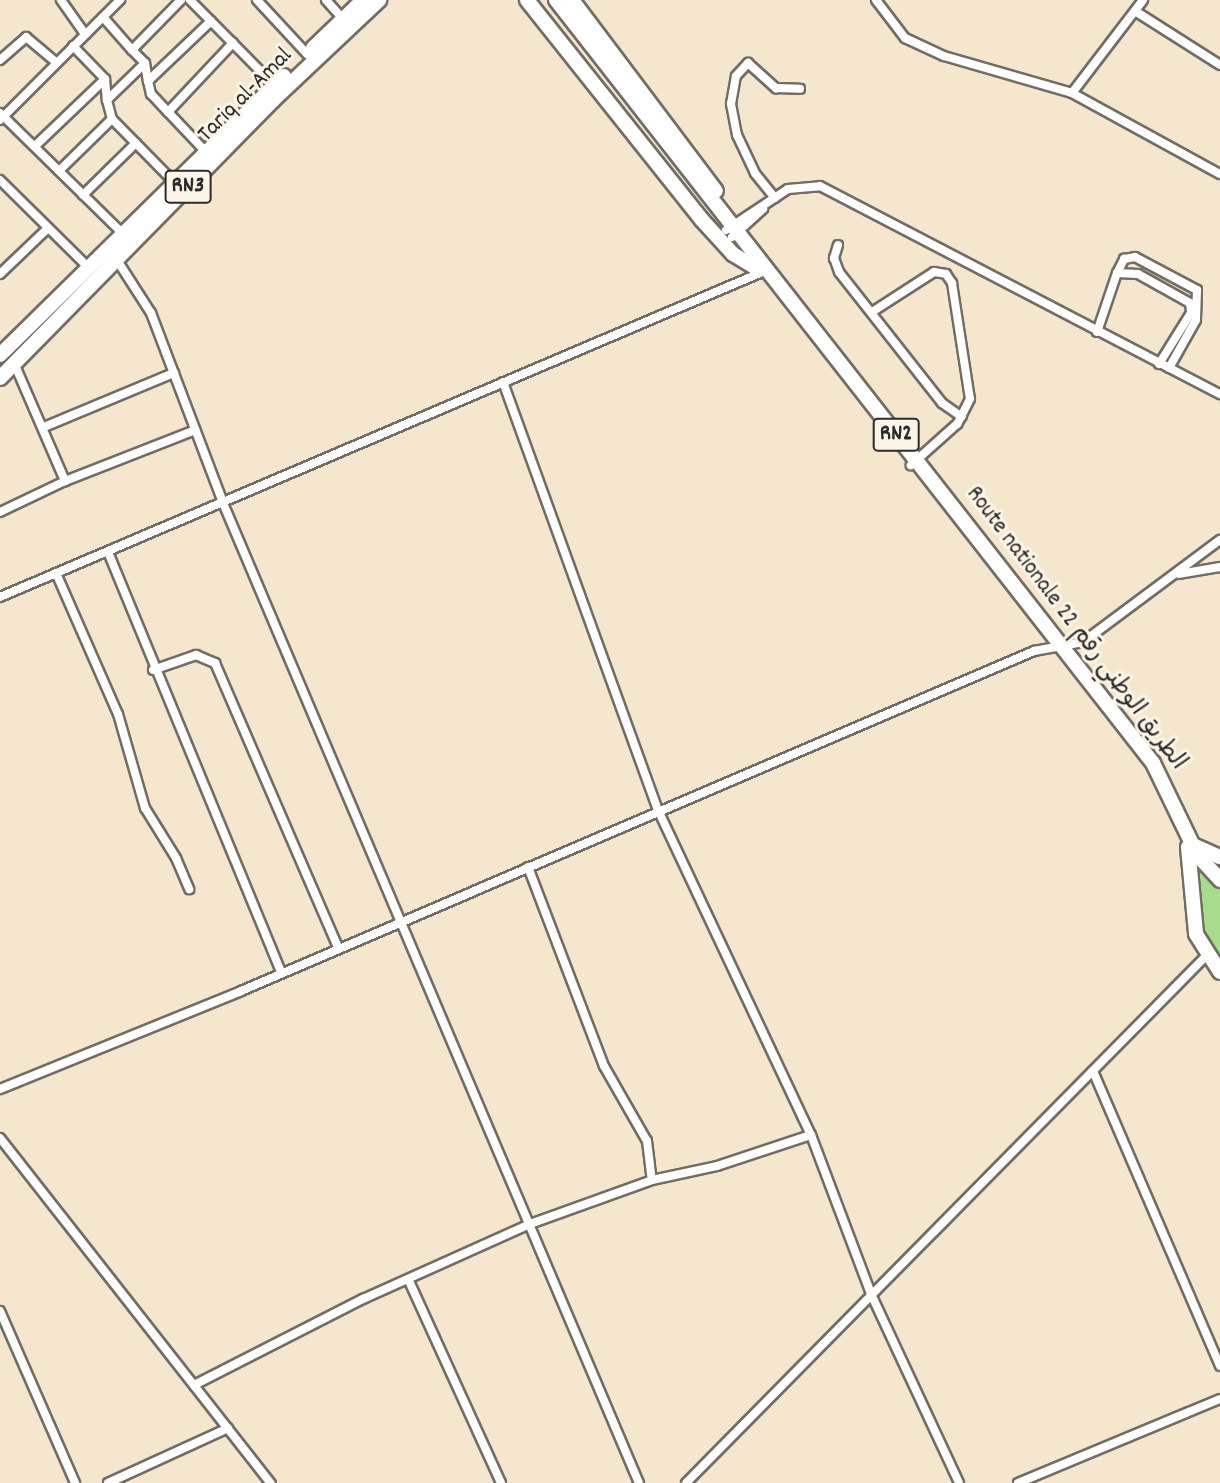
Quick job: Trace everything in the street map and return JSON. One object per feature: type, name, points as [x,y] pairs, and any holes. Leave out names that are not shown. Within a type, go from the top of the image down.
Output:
[{"type":"highway","name":"Tariq al-Amal","points":[[0,355],[89,268],[112,255],[123,234],[173,181],[363,0]]},
{"type":"highway","name":"Tariq al-Amal","points":[[0,377],[112,255],[379,0]]},
{"type":"highway","points":[[527,0],[702,220],[733,254],[757,270]]},
{"type":"highway","name":"RN2","points":[[545,0],[641,116]]},
{"type":"highway","name":"RN2","points":[[556,0],[641,116]]},
{"type":"highway","points":[[572,0],[719,196],[731,230]]},
{"type":"highway","name":"Route nationale 22 الطريق الوطني رقم","points":[[641,116],[1058,648],[1153,764],[1186,834]]},
{"type":"highway","name":"Route nationale 22 الطريق الوطني رقم","points":[[731,230],[757,270],[914,463]]},
{"type":"highway","points":[[1186,834],[1205,853],[1220,857]]},
{"type":"highway","name":"RN2","points":[[1186,834],[1220,880]]},
{"type":"highway","name":"RN2","points":[[1186,834],[1193,874],[1196,934],[1206,956],[1220,972]]},
{"type":"street","points":[[61,0],[85,34]]},
{"type":"street","points":[[120,0],[1,117],[35,146],[123,234]]},
{"type":"street","points":[[132,50],[181,0]]},
{"type":"street","points":[[190,0],[274,85]]},
{"type":"street","points":[[257,0],[307,54]]},
{"type":"street","points":[[326,0],[343,19]]},
{"type":"street","points":[[876,0],[893,27],[920,46],[1072,93],[1220,174]]},
{"type":"street","points":[[1072,93],[1143,0]]},
{"type":"street","points":[[1135,11],[1220,65]]},
{"type":"street","points":[[103,17],[145,64],[151,94],[205,151]]},
{"type":"street","points":[[148,80],[211,21]]},
{"type":"street","points":[[0,60],[26,37],[57,63]]},
{"type":"street","points":[[167,112],[233,43]]},
{"type":"street","points":[[74,46],[104,79],[112,119],[173,181]]},
{"type":"street","points":[[772,200],[755,173],[737,135],[731,104],[736,76],[748,63],[776,88],[800,89]]},
{"type":"street","points":[[107,100],[145,64]]},
{"type":"street","points":[[35,146],[104,79]]},
{"type":"street","points":[[59,172],[112,119]]},
{"type":"street","points":[[83,195],[136,143]]},
{"type":"street","points":[[0,180],[89,268]]},
{"type":"street","points":[[731,230],[796,186],[830,190],[1220,394]]},
{"type":"street","points":[[0,274],[48,228]]},
{"type":"street","points":[[838,245],[834,258],[839,272],[942,403],[962,416]]},
{"type":"street","points":[[112,255],[140,291],[223,503],[402,919],[639,1483]]},
{"type":"street","points":[[1097,332],[1124,259],[1135,257],[1197,290],[1196,320],[1169,368]]},
{"type":"street","points":[[0,597],[223,503],[757,270]]},
{"type":"street","points":[[1117,273],[1138,274],[1190,303],[1191,311]]},
{"type":"street","points":[[872,312],[926,275],[946,274],[951,284],[970,387],[962,416],[914,463]]},
{"type":"street","points":[[1159,364],[1198,303]]},
{"type":"street","points":[[14,363],[44,427],[65,481]]},
{"type":"street","points":[[44,427],[174,373]]},
{"type":"street","points":[[503,382],[658,810],[811,1135],[872,1294],[959,1483]]},
{"type":"street","points":[[0,512],[65,481],[195,430]]},
{"type":"street","points":[[0,1089],[1034,651],[1058,648],[1093,636],[1220,540]]},
{"type":"street","points":[[108,552],[153,670],[281,972]]},
{"type":"street","points":[[1173,576],[1220,567]]},
{"type":"street","points":[[56,573],[118,714],[145,808],[176,858],[189,889]]},
{"type":"street","points":[[153,670],[196,654],[215,663],[338,947]]},
{"type":"street","points":[[528,867],[604,1066],[648,1141],[652,1180]]},
{"type":"street","points":[[686,1483],[1206,956]]},
{"type":"street","points":[[1093,1071],[1220,1366]]},
{"type":"street","points":[[194,1385],[530,1224],[652,1180],[718,1166],[811,1135]]},
{"type":"street","points":[[0,1138],[271,1483]]},
{"type":"street","points":[[409,1281],[501,1483]]},
{"type":"street","points":[[0,1311],[75,1483]]},
{"type":"street","points":[[1018,1483],[1220,1399]]},
{"type":"street","points":[[108,1483],[228,1428]]},
{"type":"street","points":[[127,1474],[133,1483]]},
{"type":"green space","points":[[1197,865],[1220,889],[1220,962],[1201,926]]}]
